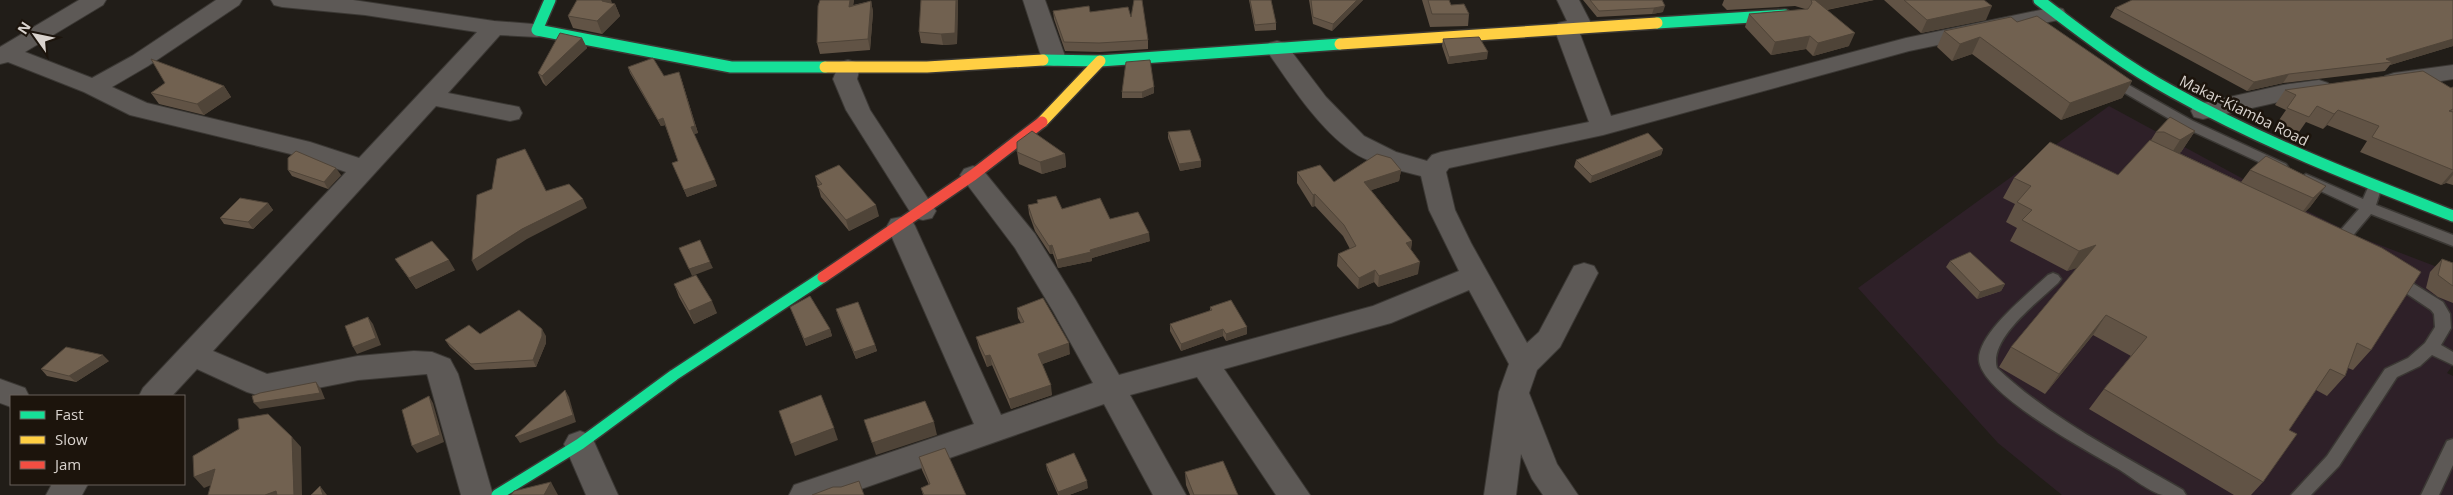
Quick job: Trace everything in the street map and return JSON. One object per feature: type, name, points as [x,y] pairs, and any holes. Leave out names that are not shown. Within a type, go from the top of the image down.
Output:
[{"type":"street","points":[[3,55],[95,0]]},
{"type":"street","points":[[93,87],[140,61],[231,0]]},
{"type":"street","points":[[282,0],[365,8],[494,28],[537,30],[731,67],[927,67],[1054,59],[1100,61],[1573,27],[1795,15]]},
{"type":"street","points":[[537,30],[550,0]]},
{"type":"street","points":[[1034,0],[1054,59]]},
{"type":"street","points":[[1568,0],[1573,27],[1603,127]]},
{"type":"street","points":[[1562,495],[1543,470],[1519,378],[1474,276],[1442,210],[1433,172],[1441,161],[1558,138],[1906,44],[2042,15]]},
{"type":"street","name":"Makar-Kiamba Road","points":[[2042,15],[2203,111],[2374,186],[2453,216]]},
{"type":"street","points":[[155,395],[194,355],[494,28]]},
{"type":"street","points":[[1277,48],[1317,103],[1355,142],[1387,158],[1433,172]]},
{"type":"street","points":[[3,55],[93,87],[139,110],[310,150],[364,169]]},
{"type":"street","points":[[497,495],[580,444],[674,375],[973,176],[1048,117],[1100,61]]},
{"type":"street","points":[[848,67],[845,79],[847,87],[912,218],[993,431]]},
{"type":"street","points":[[2374,82],[2453,72]]},
{"type":"street","points":[[2203,111],[2283,93],[2337,86]]},
{"type":"street","points":[[431,97],[510,113]]},
{"type":"street","points":[[973,176],[1025,241],[1065,306],[1170,495]]},
{"type":"street","points":[[1500,495],[1519,378],[1550,339],[1584,272]]},
{"type":"street","points":[[805,495],[1112,389],[1205,365],[1381,315],[1474,276]]},
{"type":"street","points":[[194,355],[258,384],[267,386],[358,368],[414,362],[432,363],[439,367],[443,374],[477,495]]},
{"type":"street","points":[[1205,365],[1294,495]]},
{"type":"street","points":[[580,444],[602,495]]},
{"type":"street","points":[[62,495],[71,485]]},
{"type":"lane","points":[[2102,74],[2188,124],[2368,207],[2453,241]]},
{"type":"lane","points":[[2336,245],[2368,207],[2374,186]]},
{"type":"lane","points":[[2319,237],[2352,253]]},
{"type":"lane","points":[[2300,495],[2333,461],[2391,373],[2414,362],[2431,347],[2443,328],[2442,314],[2438,306],[2384,271]]},
{"type":"lane","points":[[2053,279],[2005,324],[1988,352],[1987,361],[1990,371],[2017,397],[2064,430],[2177,495]]},
{"type":"lane","points":[[2431,347],[2453,359]]},
{"type":"lane","points":[[2430,495],[2453,446]]},
{"type":"shaded area","points":[[2109,106],[2247,181],[2359,237],[2453,273],[2453,365],[2447,373],[2453,376],[2453,495],[2062,495],[1998,443],[1858,288]]},
{"type":"building","points":[[577,0],[602,0],[615,4],[597,21],[568,16]]},
{"type":"building","points":[[820,0],[850,0],[849,7],[871,1],[868,39],[817,43],[818,6]]},
{"type":"building","points":[[921,0],[956,0],[955,33],[919,32]]},
{"type":"building","points":[[1134,0],[1142,0],[1148,40],[1099,43],[1064,42],[1053,11],[1089,6],[1090,12],[1128,7],[1131,17]]},
{"type":"building","points":[[1250,0],[1271,0],[1276,23],[1255,25]]},
{"type":"building","points":[[1311,0],[1357,0],[1333,24],[1313,17]]},
{"type":"building","points":[[1428,0],[1449,0],[1451,5],[1464,4],[1469,14],[1432,14]]},
{"type":"building","points":[[1590,0],[1662,0],[1665,6],[1599,11]]},
{"type":"building","points":[[1811,0],[1815,0],[1855,33],[1818,43],[1810,36],[1775,42],[1749,14],[1808,9],[1812,3]]},
{"type":"building","points":[[1904,0],[1984,0],[1992,6],[1927,20]]},
{"type":"building","points":[[2132,0],[2453,0],[2453,39],[2386,59],[2392,62],[2289,74],[2254,82],[2115,8]]},
{"type":"building","points":[[2037,16],[2132,81],[2070,103],[1980,37],[1960,44],[1944,31],[2011,17],[2017,22]]},
{"type":"building","points":[[560,33],[582,38],[542,76],[538,73]]},
{"type":"building","points":[[1479,37],[1488,52],[1449,57],[1443,39]]},
{"type":"building","points":[[653,58],[664,76],[679,72],[695,126],[691,127],[715,180],[684,190],[672,163],[678,161],[663,118],[658,120],[628,67]]},
{"type":"building","points":[[151,59],[224,86],[197,104],[151,93],[165,83]]},
{"type":"building","points":[[1150,60],[1154,87],[1142,92],[1122,92],[1126,62]]},
{"type":"building","points":[[2423,71],[2451,88],[2453,87],[2453,109],[2449,111],[2453,112],[2453,170],[2372,137],[2379,126],[2338,110],[2334,114],[2317,106],[2309,117],[2287,108],[2296,95],[2285,90]]},
{"type":"building","points":[[2170,117],[2195,131],[2180,140],[2164,132],[2156,132]]},
{"type":"building","points":[[1190,130],[1201,161],[1179,164],[1168,132]]},
{"type":"building","points":[[1032,131],[1065,154],[1040,162],[1017,152],[1017,142]]},
{"type":"building","points":[[1648,133],[1663,149],[1592,176],[1576,160]]},
{"type":"building","points":[[2150,140],[2382,248],[2421,272],[2371,350],[2357,343],[2345,376],[2330,369],[2289,430],[2297,434],[2263,482],[2104,389],[2147,337],[2106,315],[2059,374],[2011,347],[2096,245],[2079,251],[2022,220],[2032,210],[2017,202],[2031,186],[2014,178],[2050,142],[2118,175]]},
{"type":"building","points":[[525,149],[546,191],[569,184],[583,199],[522,229],[472,261],[477,195],[492,189],[497,159]]},
{"type":"building","points":[[296,151],[336,168],[324,182],[288,170],[288,158]]},
{"type":"building","points":[[1377,154],[1391,158],[1401,170],[1364,182],[1412,241],[1406,243],[1420,262],[1379,276],[1375,270],[1359,278],[1338,254],[1356,246],[1344,225],[1315,194],[1313,195],[1297,172],[1320,165],[1334,182]]},
{"type":"building","points":[[2266,156],[2326,186],[2313,198],[2250,170]]},
{"type":"building","points":[[839,165],[876,205],[846,220],[817,186],[822,184],[815,176]]},
{"type":"building","points":[[1056,196],[1062,209],[1100,198],[1110,219],[1138,212],[1149,233],[1090,250],[1091,252],[1057,260],[1052,245],[1049,246],[1034,223],[1028,205],[1038,203],[1037,200]]},
{"type":"building","points":[[240,198],[268,203],[248,222],[220,218]]},
{"type":"building","points":[[700,240],[710,262],[689,269],[679,248]]},
{"type":"building","points":[[432,241],[449,260],[409,278],[395,259]]},
{"type":"building","points":[[1970,252],[2005,284],[1980,292],[1950,261]]},
{"type":"building","points":[[2442,259],[2453,263],[2453,286],[2438,275]]},
{"type":"building","points":[[696,275],[712,301],[689,311],[674,284]]},
{"type":"building","points":[[810,296],[830,329],[804,339],[790,307]]},
{"type":"building","points":[[1043,298],[1069,343],[1038,354],[1051,385],[1009,399],[990,355],[985,356],[976,337],[1024,322],[1017,308]]},
{"type":"building","points":[[1231,300],[1247,327],[1226,334],[1223,329],[1181,344],[1170,324],[1212,310],[1210,307]]},
{"type":"building","points":[[858,302],[875,345],[854,352],[836,309]]},
{"type":"building","points":[[519,310],[542,329],[542,336],[533,360],[471,364],[445,340],[469,325],[480,334]]},
{"type":"building","points":[[368,317],[376,338],[353,347],[345,326]]},
{"type":"building","points":[[66,347],[103,355],[69,376],[41,369]]},
{"type":"building","points":[[316,382],[320,393],[254,403],[252,396],[260,393]]},
{"type":"building","points":[[565,390],[573,415],[515,436]]},
{"type":"building","points":[[821,395],[834,428],[791,444],[779,411]]},
{"type":"building","points":[[429,396],[440,435],[412,446],[402,410]]},
{"type":"building","points":[[925,401],[934,422],[872,443],[864,420]]},
{"type":"building","points":[[268,414],[292,437],[294,495],[277,495],[276,491],[265,495],[208,495],[215,469],[194,477],[193,456],[239,429],[238,419]]},
{"type":"building","points":[[945,448],[966,495],[924,495],[921,488],[930,484],[919,457]]},
{"type":"building","points":[[1074,453],[1087,481],[1058,492],[1046,464]]},
{"type":"building","points":[[1223,461],[1238,495],[1194,495],[1185,472]]},
{"type":"building","points":[[859,481],[864,495],[812,495],[833,487],[841,487]]},
{"type":"building","points":[[551,482],[544,495],[511,495],[514,491]]},
{"type":"building","points":[[320,486],[323,495],[311,495]]},
{"type":"traffic: fast","points":[[550,0],[537,30],[731,67],[825,67]]},
{"type":"traffic: fast","points":[[2039,0],[2121,61],[2210,113],[2330,168],[2453,216]]},
{"type":"traffic: fast","points":[[1657,23],[1785,15]]},
{"type":"traffic: fast","points":[[1043,60],[1100,61],[1340,44]]},
{"type":"traffic: fast","points":[[497,495],[580,444],[674,375],[823,277]]},
{"type":"traffic: slow","points":[[1340,44],[1657,23]]},
{"type":"traffic: slow","points":[[825,67],[927,67],[1043,60]]},
{"type":"traffic: slow","points":[[1042,122],[1100,61]]},
{"type":"traffic: jam","points":[[823,277],[973,175],[1042,122]]}]
